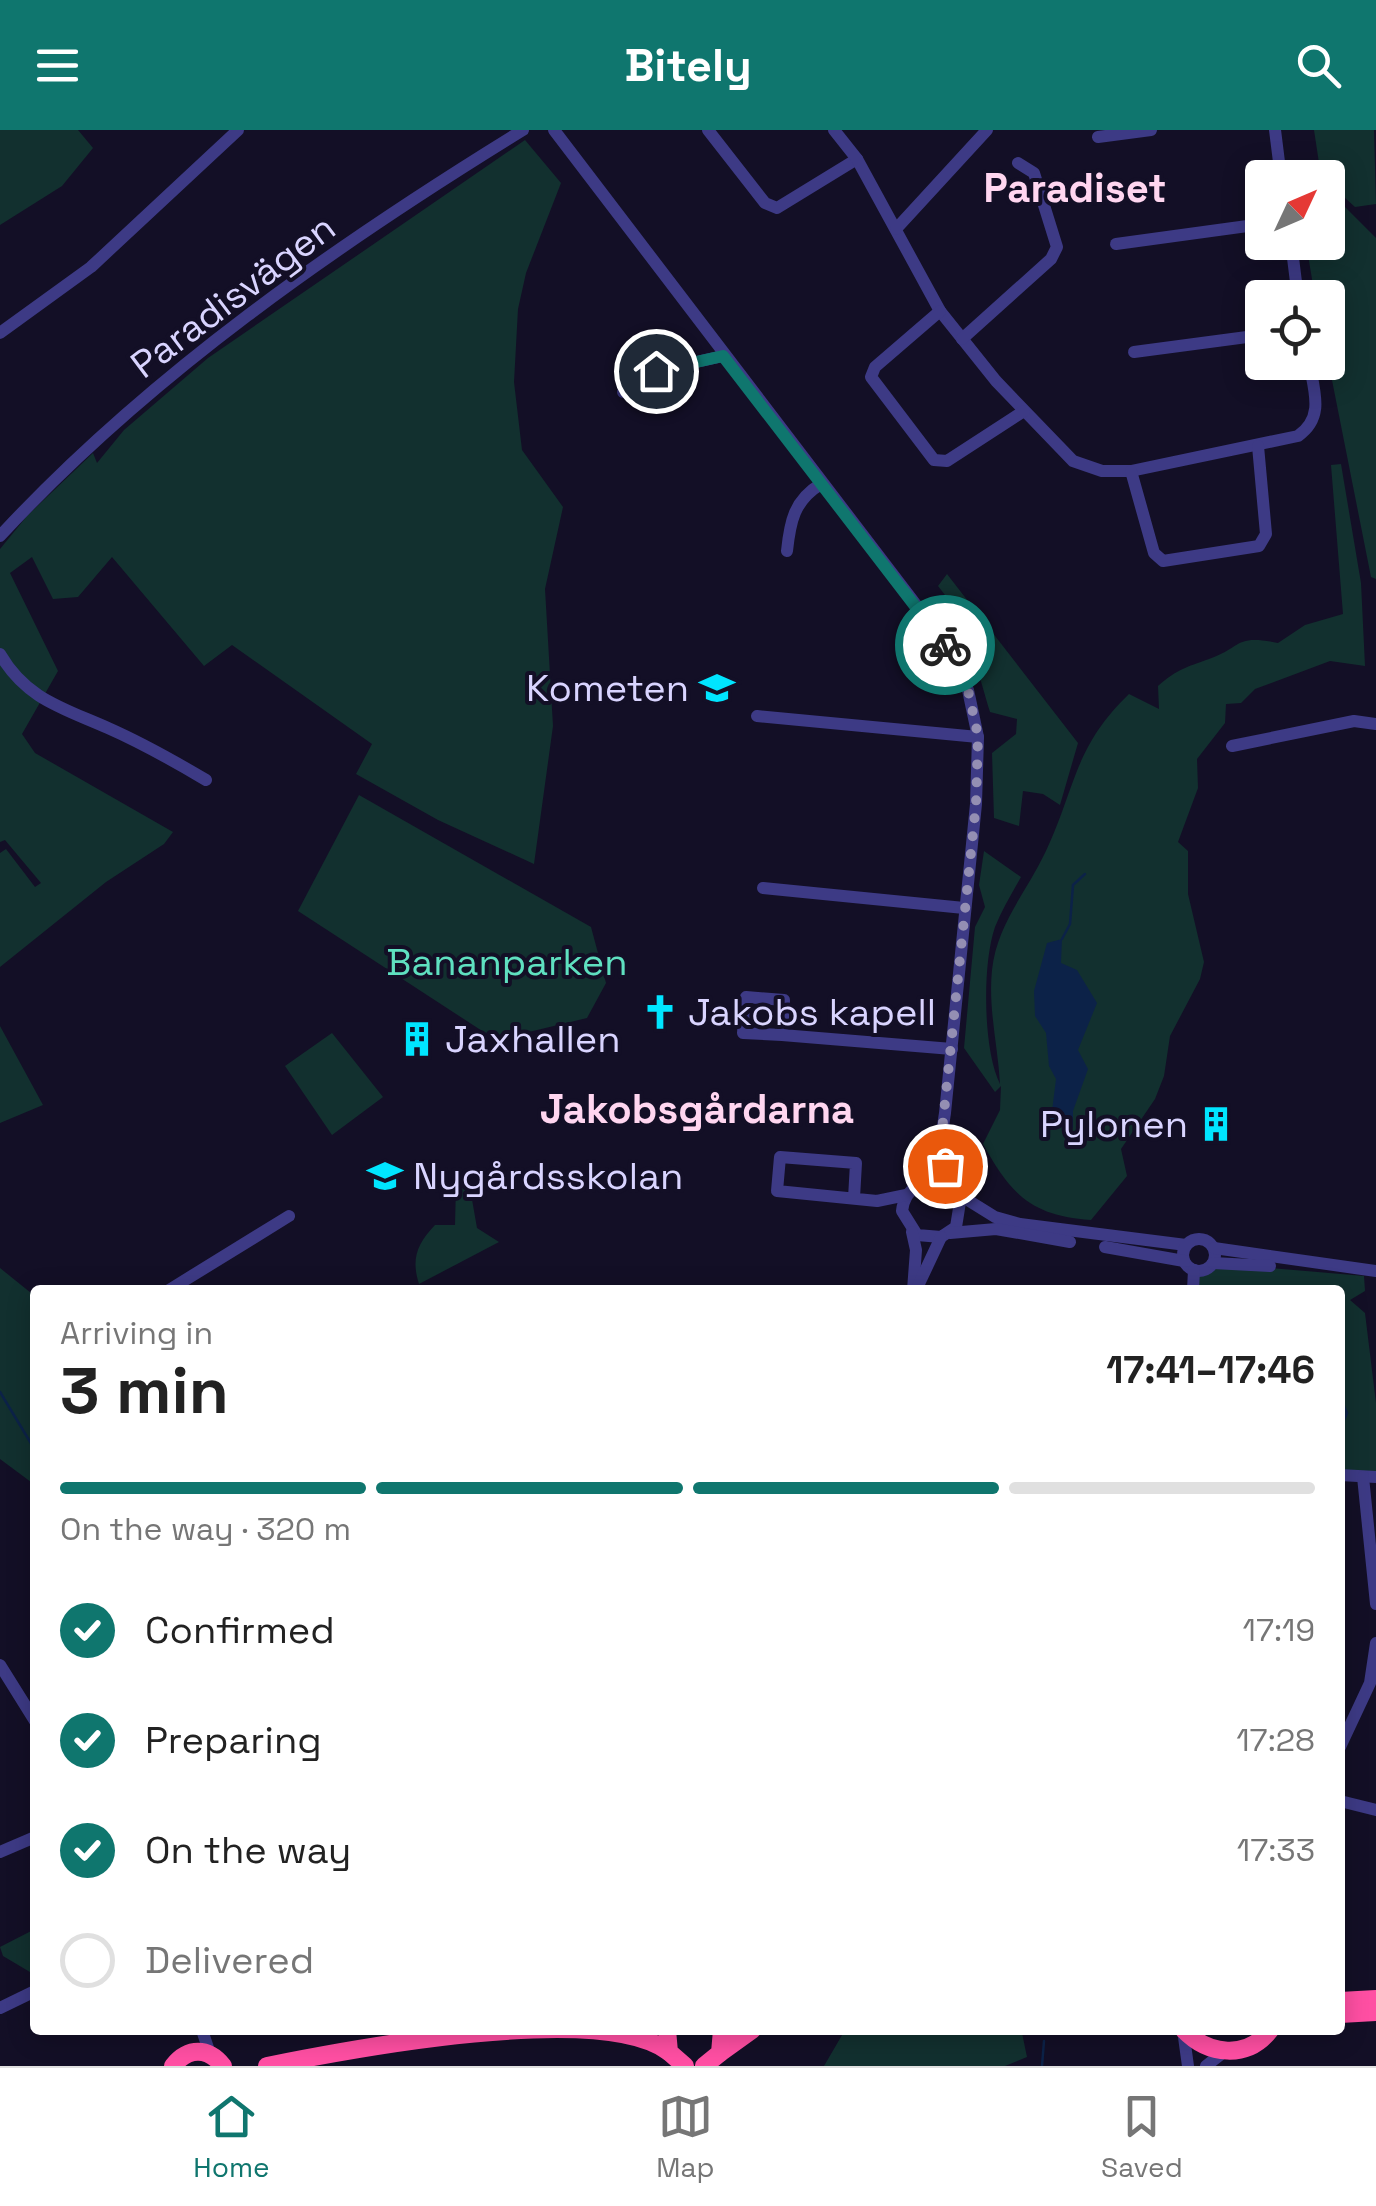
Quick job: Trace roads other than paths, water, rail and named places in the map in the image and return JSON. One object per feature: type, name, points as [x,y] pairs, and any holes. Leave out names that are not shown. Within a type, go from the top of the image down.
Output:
[{"type":"highway","points":[[1345,2002],[1376,2000]]},
{"type":"highway","points":[[1345,2014],[1376,2012]]},
{"type":"highway","points":[[267,2066],[385,2044],[466,2035]]},
{"type":"highway","points":[[328,2066],[486,2035]]},
{"type":"highway","points":[[630,2035],[648,2039],[677,2061]]},
{"type":"highway","points":[[668,2035],[677,2061]]},
{"type":"highway","points":[[711,2062],[720,2035]]},
{"type":"highway","points":[[711,2062],[746,2035]]},
{"type":"highway","points":[[1189,2035],[1202,2045],[1225,2051],[1250,2046],[1266,2035]]},
{"type":"highway","points":[[173,2066],[208,2057]]},
{"type":"street","points":[[0,333],[104,255],[238,130]]},
{"type":"street","name":"Paradisvägen","points":[[0,536],[43,490],[203,351],[302,276],[523,130]]},
{"type":"street","points":[[554,130],[953,658],[968,690],[978,736],[976,804],[941,1141],[920,1182],[906,1194],[877,1200],[854,1198],[777,1191],[780,1157],[856,1163],[854,1198]]},
{"type":"street","points":[[708,130],[765,202],[778,208],[856,159]]},
{"type":"street","points":[[834,130],[856,159],[940,311],[1024,410],[1074,460],[1102,472],[1131,471],[1298,436],[1313,425],[1316,409],[1312,380]]},
{"type":"street","points":[[896,230],[987,130]]},
{"type":"street","points":[[1098,138],[1151,130]]},
{"type":"street","points":[[1275,130],[1279,160]]},
{"type":"street","points":[[962,339],[1051,258],[1057,248],[1034,173],[1018,163]]},
{"type":"street","points":[[1116,244],[1245,226]]},
{"type":"street","points":[[940,311],[875,368],[872,377],[934,460],[947,462],[1024,410]]},
{"type":"street","points":[[1134,352],[1245,336]]},
{"type":"street","points":[[623,392],[656,371],[723,356]]},
{"type":"street","points":[[1131,471],[1154,553],[1163,561],[1258,546],[1266,534],[1258,446]]},
{"type":"street","points":[[787,551],[794,511],[808,492],[821,484]]},
{"type":"street","points":[[0,654],[20,684],[46,704],[119,734],[206,780]]},
{"type":"street","points":[[756,716],[978,736]]},
{"type":"street","points":[[1232,746],[1354,721],[1376,724]]},
{"type":"street","points":[[763,888],[964,908]]},
{"type":"street","points":[[782,1035],[952,1049]]},
{"type":"street","points":[[917,1285],[945,1235],[960,1219],[941,1141]]},
{"type":"street","points":[[920,1182],[936,1180],[995,1217],[1020,1224],[1129,1241],[1186,1245],[1201,1238],[1214,1248],[1375,1274]]},
{"type":"street","points":[[906,1194],[907,1224],[916,1250],[914,1285]]},
{"type":"street","points":[[877,1200],[924,1238],[996,1229],[1206,1270],[1213,1263],[1214,1248]]},
{"type":"street","points":[[176,1285],[290,1216]]},
{"type":"street","points":[[1186,1245],[1192,1285]]},
{"type":"street","points":[[1213,1263],[1375,1274]]},
{"type":"street","points":[[1345,1475],[1370,1477],[1376,1604]]},
{"type":"street","points":[[1345,1735],[1370,1682],[1376,1643]]},
{"type":"street","points":[[0,1665],[30,1713]]},
{"type":"street","points":[[1345,1802],[1376,1810]]},
{"type":"street","points":[[0,1852],[30,1840]]},
{"type":"street","points":[[0,2008],[30,1993]]},
{"type":"street","points":[[1184,2035],[1188,2066]]},
{"type":"street","points":[[1206,2066],[1225,2051]]},
{"type":"water","points":[[1062,939],[1061,963],[1077,970],[1097,1003],[1078,1050],[1088,1069],[1073,1111],[1073,1128],[1051,1119],[1056,1079],[1049,1066],[1046,1033],[1035,1016],[1034,991],[1047,943]]},
{"type":"waterway","points":[[1062,939],[1070,924],[1073,885],[1085,874]]},
{"type":"waterway","points":[[0,1392],[30,1442]]},
{"type":"waterway","points":[[1345,1409],[1345,1418]]},
{"type":"waterway","points":[[1042,2066],[1044,2041]]},
{"type":"place","name":"Kometen","points":[[717,688]]},
{"type":"place","name":"Jakobs kapell","points":[[660,1012]]},
{"type":"place","name":"Jaxhallen","points":[[417,1039]]},
{"type":"place","name":"Pylonen","points":[[1216,1124]]},
{"type":"place","name":"Nygårdsskolan","points":[[385,1176]]},
{"type":"district","name":"Paradiset","points":[[1075,188]]},
{"type":"district","name":"Jakobsgårdarna","points":[[697,1109]]},
{"type":"park label","name":"Bananparken","points":[[507,962]]}]
